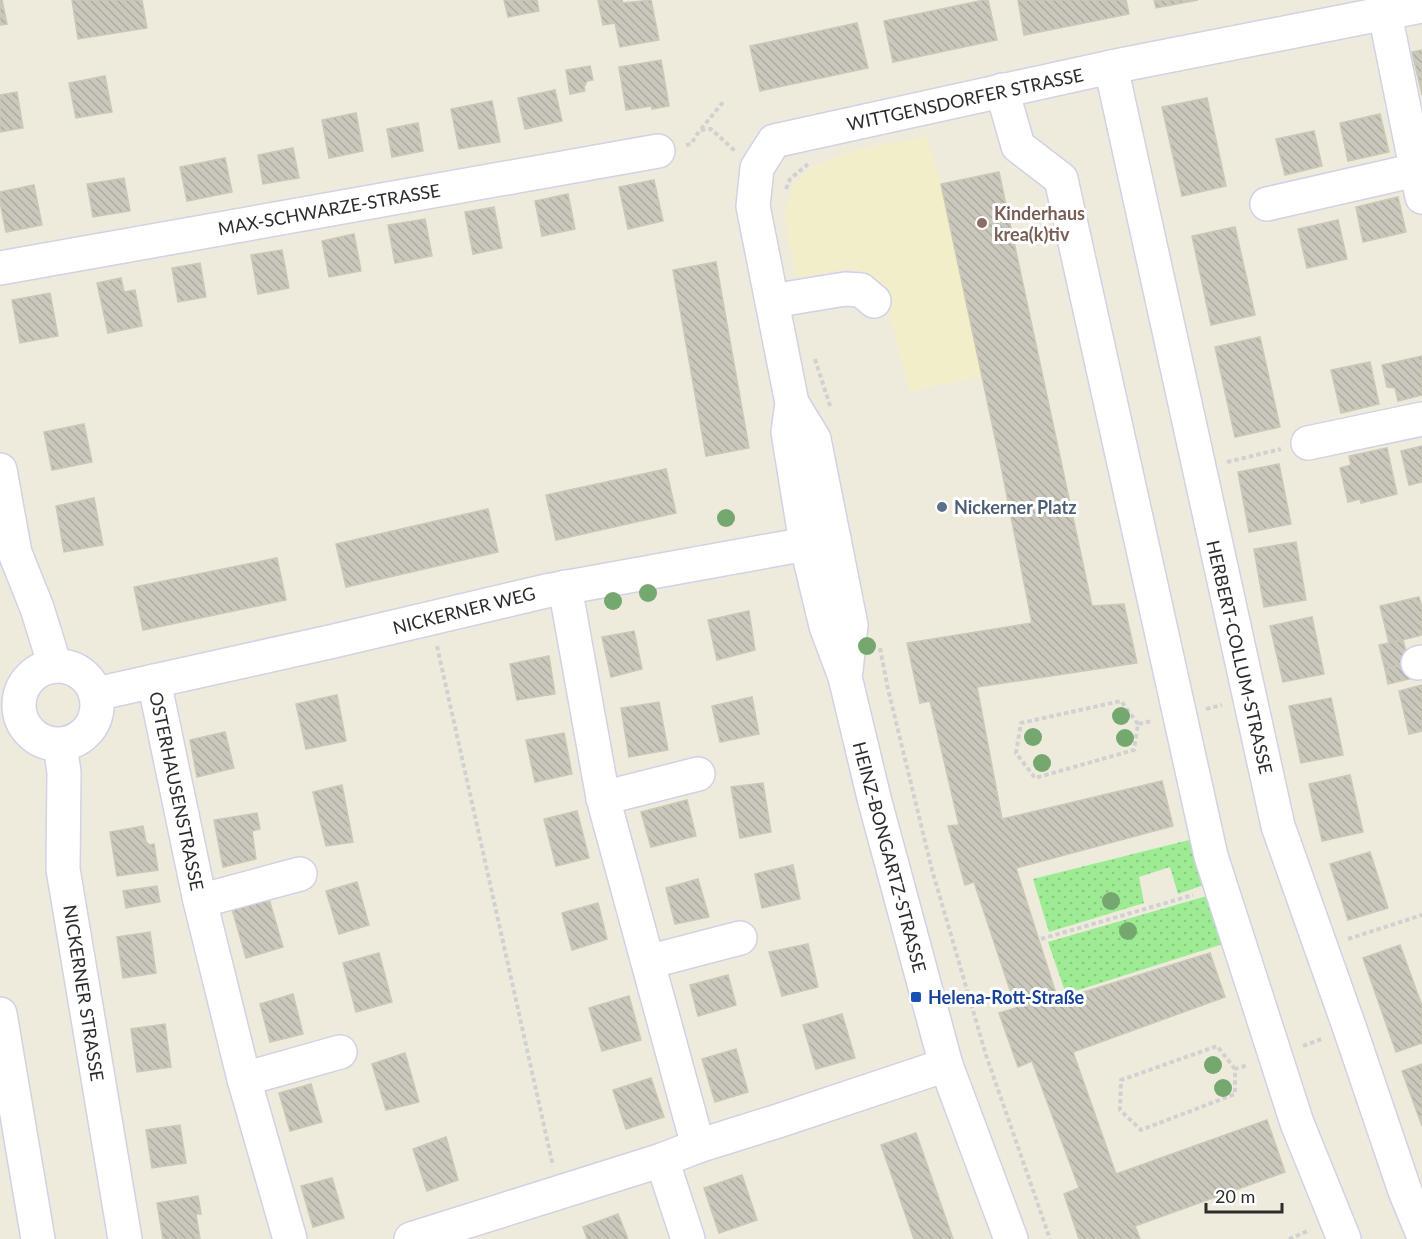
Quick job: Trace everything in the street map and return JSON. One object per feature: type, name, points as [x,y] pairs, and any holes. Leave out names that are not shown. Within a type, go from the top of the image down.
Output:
[{"type":"street","name":"WITTGENSDORFER STRASSE","points":[[820,541],[814,440],[792,403],[753,206],[757,168],[774,141],[1111,67],[1422,6]]},
{"type":"street","points":[[1267,204],[1419,184],[1385,14]]},
{"type":"street","name":"HERBERT-COLLUM-STRASSE","points":[[1111,67],[1278,826],[1350,1029],[1404,1191],[1422,1232]]},
{"type":"street","points":[[1002,90],[1018,146],[1061,179],[1211,856],[1297,1123],[1344,1239]]},
{"type":"street","name":"MAX-SCHWARZE-STRASSE","points":[[0,268],[658,151]]},
{"type":"street","points":[[772,301],[845,289],[861,290],[874,301]]},
{"type":"street","points":[[1308,443],[1422,419]]},
{"type":"street","points":[[0,470],[15,553],[37,608],[55,666]]},
{"type":"street","name":"NICKERNER WEG","points":[[96,694],[565,587],[820,541]]},
{"type":"street","name":"HEINZ-BONGARTZ-STRASSE","points":[[820,541],[826,626],[845,677],[874,798],[946,1065],[1011,1239]]},
{"type":"street","points":[[565,587],[603,798],[698,1146]]},
{"type":"street","points":[[55,666],[71,668],[87,678],[96,694],[98,706],[94,723],[78,741],[60,746],[43,743],[9,713],[27,680],[38,671],[55,666]]},
{"type":"street","name":"OSTERHAUSENSTRASSE","points":[[154,681],[200,901],[244,1079],[290,1239]]},
{"type":"street","name":"NICKERNER STRASSE","points":[[60,746],[64,772],[63,869],[125,1239]]},
{"type":"street","points":[[603,798],[698,774]]},
{"type":"street","name":"OSTERHAUSENSTRASSE","points":[[200,901],[300,874]]},
{"type":"street","points":[[648,962],[740,938]]},
{"type":"street","points":[[0,1014],[38,1239]]},
{"type":"street","points":[[244,1079],[340,1052]]},
{"type":"street","points":[[411,1239],[662,1160],[698,1146],[778,1122],[946,1065]]},
{"type":"street","points":[[662,1160],[688,1239]]},
{"type":"path","points":[[700,130],[724,101]]},
{"type":"path","points":[[711,129],[726,144]]},
{"type":"path","points":[[784,194],[790,178],[815,159]]},
{"type":"path","points":[[814,354],[833,419]]},
{"type":"path","points":[[1242,458],[1308,443]]},
{"type":"path","points":[[431,619],[559,1192]]},
{"type":"path","points":[[879,645],[932,870],[986,1055],[1050,1239]]},
{"type":"path","points":[[1121,701],[1138,724],[1134,750],[1035,778],[1016,753],[1021,723],[1121,701]]},
{"type":"path","points":[[1138,724],[1228,704]]},
{"type":"path","points":[[1041,939],[1221,886]]},
{"type":"path","points":[[1362,934],[1422,915]]},
{"type":"path","points":[[1235,1069],[1327,1038]]},
{"type":"path","points":[[1217,1046],[1235,1069],[1235,1094],[1141,1130],[1120,1110],[1121,1080],[1217,1046]]},
{"type":"shaded area","points":[[927,137],[941,184],[999,172],[1040,364],[909,391],[883,289],[864,271],[844,269],[797,278],[788,238],[785,211],[793,185],[814,166],[852,151]]},
{"type":"green space","points":[[1189,840],[1204,885],[1178,894],[1170,867],[1139,877],[1144,903],[1049,932],[1033,879]]},
{"type":"green space","points":[[1210,895],[1223,944],[1066,994],[1048,942]]},
{"type":"building","points":[[0,0],[2,0],[7,24],[0,25]]},
{"type":"building","points":[[72,0],[142,0],[147,28],[78,39]]},
{"type":"building","points":[[504,0],[537,0],[539,11],[508,17]]},
{"type":"building","points":[[598,0],[622,0],[623,3],[651,0],[659,40],[620,47],[615,23],[603,25]]},
{"type":"building","points":[[988,0],[997,40],[893,62],[884,21]]},
{"type":"building","points":[[1018,0],[1126,0],[1129,14],[1024,35]]},
{"type":"building","points":[[1154,0],[1198,0],[1156,8]]},
{"type":"building","points":[[857,23],[868,68],[760,91],[750,46]]},
{"type":"building","points":[[1422,50],[1422,95],[1412,52]]},
{"type":"building","points":[[661,60],[669,106],[626,110],[619,67]]},
{"type":"building","points":[[590,66],[593,80],[587,81],[585,91],[570,94],[566,70]]},
{"type":"building","points":[[105,76],[112,112],[76,118],[69,83]]},
{"type":"building","points":[[555,90],[562,121],[525,129],[518,98]]},
{"type":"building","points":[[17,92],[23,128],[0,132],[0,95]]},
{"type":"building","points":[[1207,98],[1226,186],[1182,196],[1162,107]]},
{"type":"building","points":[[492,101],[500,142],[459,149],[451,109]]},
{"type":"building","points":[[356,113],[363,151],[329,158],[322,120]]},
{"type":"building","points":[[1380,114],[1389,152],[1348,161],[1340,123]]},
{"type":"building","points":[[418,123],[423,151],[392,157],[387,129]]},
{"type":"building","points":[[1314,131],[1322,166],[1285,175],[1276,139]]},
{"type":"building","points":[[293,148],[299,178],[263,184],[258,155]]},
{"type":"building","points":[[225,158],[232,192],[187,201],[180,167]]},
{"type":"building","points":[[999,172],[1092,606],[1124,604],[1137,663],[977,687],[1002,819],[1162,781],[1173,826],[1016,868],[1058,1000],[1210,953],[1225,997],[1073,1052],[1116,1174],[1267,1120],[1285,1172],[1135,1226],[1140,1239],[1079,1239],[1064,1194],[1079,1188],[1032,1061],[1018,1067],[999,1013],[1016,1008],[974,882],[965,885],[948,826],[959,825],[930,701],[920,703],[907,643],[1032,623],[941,184]]},
{"type":"building","points":[[124,178],[130,211],[93,217],[87,184]]},
{"type":"building","points":[[654,180],[663,221],[628,229],[619,187]]},
{"type":"building","points":[[34,185],[42,225],[6,232],[0,192]]},
{"type":"building","points":[[568,194],[575,229],[542,236],[535,201]]},
{"type":"building","points":[[1398,197],[1406,232],[1363,242],[1356,207]]},
{"type":"building","points":[[494,207],[502,248],[473,254],[465,212]]},
{"type":"building","points":[[425,219],[432,256],[395,263],[388,225]]},
{"type":"building","points":[[1338,220],[1347,259],[1307,268],[1298,229]]},
{"type":"building","points":[[1235,227],[1255,315],[1211,325],[1192,236]]},
{"type":"building","points":[[354,234],[361,271],[329,277],[322,241]]},
{"type":"building","points":[[282,250],[289,288],[258,294],[251,255]]},
{"type":"building","points":[[716,262],[749,448],[706,456],[673,270]]},
{"type":"building","points":[[200,263],[206,297],[178,302],[172,268]]},
{"type":"building","points":[[121,278],[124,292],[135,290],[142,326],[108,333],[97,283]]},
{"type":"building","points":[[50,293],[58,336],[20,343],[12,300]]},
{"type":"building","points":[[1260,337],[1280,427],[1235,437],[1215,347]]},
{"type":"building","points":[[1422,356],[1422,395],[1398,401],[1395,388],[1387,387],[1382,365]]},
{"type":"building","points":[[1370,362],[1379,404],[1341,413],[1331,370]]},
{"type":"building","points":[[84,424],[92,462],[52,470],[44,432]]},
{"type":"building","points":[[1422,446],[1422,482],[1409,485],[1401,451]]},
{"type":"building","points":[[1387,448],[1397,494],[1361,503],[1360,499],[1348,502],[1340,468],[1351,465],[1349,456]]},
{"type":"building","points":[[1279,464],[1291,524],[1249,532],[1238,472]]},
{"type":"building","points":[[666,469],[676,513],[556,540],[546,495]]},
{"type":"building","points":[[94,498],[103,545],[64,552],[56,506]]},
{"type":"building","points":[[488,509],[498,552],[346,587],[336,544]]},
{"type":"building","points":[[1296,542],[1306,600],[1264,607],[1254,549]]},
{"type":"building","points":[[277,558],[286,600],[143,630],[134,587]]},
{"type":"building","points":[[1419,597],[1422,608],[1422,635],[1389,643],[1380,606]]},
{"type":"building","points":[[749,611],[755,650],[717,660],[708,620]]},
{"type":"building","points":[[1312,617],[1324,674],[1283,682],[1270,626]]},
{"type":"building","points":[[634,631],[642,669],[611,677],[602,637]]},
{"type":"building","points":[[1403,640],[1409,663],[1385,669],[1379,645]]},
{"type":"building","points":[[549,656],[555,694],[517,700],[510,664]]},
{"type":"building","points":[[1409,663],[1413,678],[1388,684],[1385,669]]},
{"type":"building","points":[[1422,685],[1422,731],[1409,734],[1399,691]]},
{"type":"building","points":[[337,695],[346,741],[306,749],[296,704]]},
{"type":"building","points":[[752,697],[759,734],[720,742],[712,706]]},
{"type":"building","points":[[1331,698],[1343,755],[1301,763],[1289,706]]},
{"type":"building","points":[[659,702],[668,750],[629,757],[621,708]]},
{"type":"building","points":[[225,732],[234,768],[197,777],[190,740]]},
{"type":"building","points":[[564,733],[572,774],[535,782],[526,740]]},
{"type":"building","points":[[1350,775],[1363,832],[1322,841],[1309,784]]},
{"type":"building","points":[[763,783],[771,832],[740,838],[731,787]]},
{"type":"building","points":[[342,785],[353,842],[326,846],[313,792]]},
{"type":"building","points":[[687,800],[696,836],[651,847],[641,812]]},
{"type":"building","points":[[577,811],[589,858],[556,866],[544,819]]},
{"type":"building","points":[[257,813],[260,829],[252,831],[256,859],[223,867],[214,820]]},
{"type":"building","points":[[143,826],[146,842],[150,845],[154,844],[158,870],[117,876],[110,832]]},
{"type":"building","points":[[1370,852],[1388,908],[1348,920],[1330,864]]},
{"type":"building","points":[[793,865],[800,899],[762,908],[755,874]]},
{"type":"building","points":[[698,879],[709,917],[675,924],[666,888]]},
{"type":"building","points":[[357,882],[369,925],[339,934],[326,891]]},
{"type":"building","points":[[157,886],[160,902],[126,908],[123,891]]},
{"type":"building","points":[[269,899],[283,947],[246,958],[232,909]]},
{"type":"building","points":[[598,903],[607,939],[572,950],[562,913]]},
{"type":"building","points":[[150,932],[156,973],[123,978],[117,937]]},
{"type":"building","points":[[808,944],[818,987],[782,996],[769,952]]},
{"type":"building","points":[[1400,945],[1422,1006],[1422,1043],[1396,1052],[1363,958]]},
{"type":"building","points":[[379,953],[392,1002],[356,1012],[343,963]]},
{"type":"building","points":[[728,975],[736,1005],[698,1016],[690,985]]},
{"type":"building","points":[[293,994],[303,1034],[270,1042],[260,1004]]},
{"type":"building","points":[[629,996],[641,1040],[602,1051],[589,1008]]},
{"type":"building","points":[[842,1014],[855,1058],[816,1069],[803,1025]]},
{"type":"building","points":[[165,1024],[171,1067],[137,1072],[131,1029]]},
{"type":"building","points":[[736,1049],[748,1092],[715,1102],[702,1059]]},
{"type":"building","points":[[405,1053],[419,1102],[386,1110],[372,1064]]},
{"type":"building","points":[[1422,1064],[1422,1126],[1402,1071]]},
{"type":"building","points":[[651,1078],[664,1117],[626,1129],[613,1090]]},
{"type":"building","points":[[311,1084],[322,1122],[290,1131],[279,1093]]},
{"type":"building","points":[[180,1125],[186,1163],[152,1168],[146,1130]]},
{"type":"building","points":[[916,1133],[953,1239],[914,1239],[881,1145]]},
{"type":"building","points":[[446,1137],[458,1180],[427,1191],[413,1149]]},
{"type":"building","points":[[742,1175],[757,1220],[719,1233],[704,1188]]},
{"type":"building","points":[[332,1178],[344,1218],[313,1227],[301,1186]]},
{"type":"building","points":[[198,1196],[201,1214],[196,1214],[200,1239],[163,1239],[157,1203]]},
{"type":"building","points":[[618,1214],[628,1239],[587,1239],[583,1227]]},
{"type":"place","name":"Kinderhaus krea(k)tiv","points":[[982,223]]},
{"type":"place","name":"Nickerner Platz","points":[[942,507]]},
{"type":"place","name":"Helena-Rott-Straße","points":[[916,997]]}]
